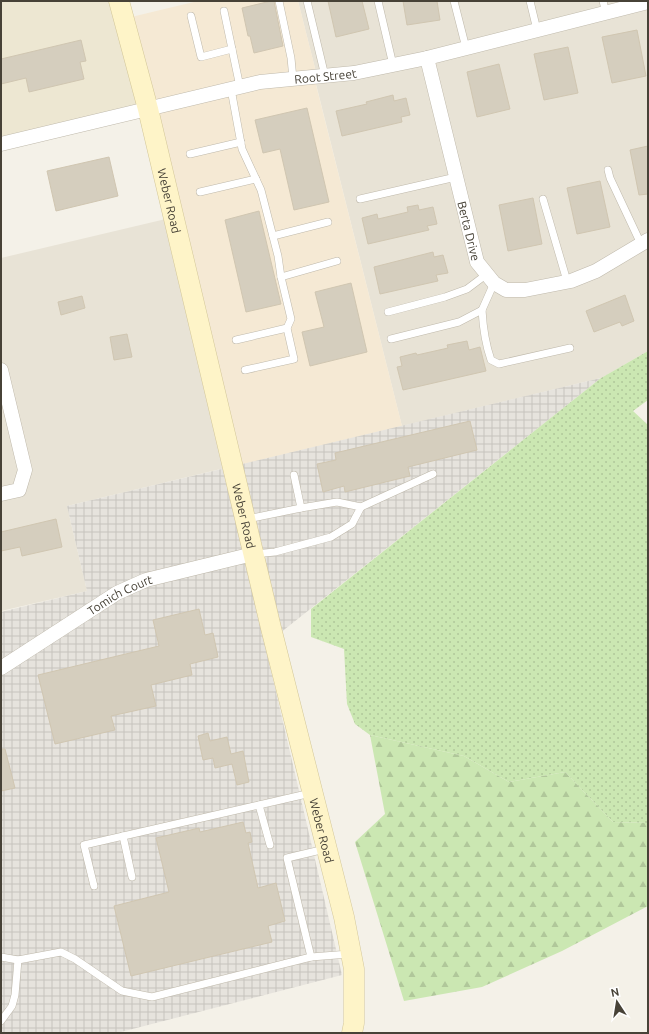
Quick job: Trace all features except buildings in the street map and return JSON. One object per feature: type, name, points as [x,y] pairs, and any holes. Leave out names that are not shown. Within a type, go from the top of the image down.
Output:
[{"type":"main road","name":"Weber Road","points":[[119,1],[148,109],[245,520],[344,917],[354,969],[354,1023],[352,1033]]},
{"type":"street","name":"Root Street","points":[[1,144],[260,82],[354,73],[428,58],[537,30],[604,7],[648,2]]},
{"type":"street","name":"Berta Drive","points":[[428,58],[477,262],[490,278]]},
{"type":"street","points":[[490,278],[506,290],[526,290],[567,281],[596,271],[644,242]]},
{"type":"street","points":[[1,370],[25,470],[20,490],[1,494]]},
{"type":"street","name":"Tomich Court","points":[[1,668],[117,593],[146,580],[254,554]]},
{"type":"lane","points":[[279,1],[292,58],[293,79]]},
{"type":"lane","points":[[307,1],[325,76]]},
{"type":"lane","points":[[378,1],[393,65]]},
{"type":"lane","points":[[454,1],[466,48]]},
{"type":"lane","points":[[530,1],[537,30]]},
{"type":"lane","points":[[224,11],[232,49],[242,149],[261,190],[278,256],[291,319],[287,328],[294,359],[245,370]]},
{"type":"lane","points":[[191,16],[201,57],[232,49]]},
{"type":"lane","points":[[190,154],[241,142]]},
{"type":"lane","points":[[608,170],[610,178],[644,242]]},
{"type":"lane","points":[[360,199],[456,177]]},
{"type":"lane","points":[[200,192],[256,179]]},
{"type":"lane","points":[[543,199],[567,281]]},
{"type":"lane","points":[[273,236],[328,222]]},
{"type":"lane","points":[[282,277],[337,261]]},
{"type":"lane","points":[[490,278],[482,310],[486,347],[491,360],[499,364],[570,348]]},
{"type":"lane","points":[[388,312],[446,297],[490,278]]},
{"type":"lane","points":[[391,339],[459,322],[482,310]]},
{"type":"lane","points":[[236,340],[287,328]]},
{"type":"lane","points":[[245,520],[337,502],[361,507],[433,474]]},
{"type":"lane","points":[[294,476],[301,508]]},
{"type":"lane","points":[[254,554],[274,552],[331,537],[352,524],[361,507]]},
{"type":"lane","points":[[94,886],[84,845],[313,793]]},
{"type":"lane","points":[[259,805],[270,845]]},
{"type":"lane","points":[[123,836],[132,876]]},
{"type":"lane","points":[[311,957],[288,858],[327,848]]},
{"type":"lane","points":[[1,957],[18,960],[61,952],[76,959],[122,991],[152,997],[311,957],[351,954]]},
{"type":"lane","points":[[1,1021],[12,1006],[15,995],[18,960]]},
{"type":"shaded area","points":[[115,1],[143,106],[1,140],[1,2]]},
{"type":"shaded area","points":[[198,1],[298,1],[316,72],[315,81],[402,426],[235,466],[127,18]]},
{"type":"shaded area","points":[[298,1],[648,1],[648,351],[601,378],[402,426],[315,80],[316,72]]},
{"type":"shaded area","points":[[170,218],[229,467],[67,506],[87,591],[1,611],[1,258]]},
{"type":"shaded area","points":[[601,378],[265,645],[342,975],[117,1033],[1,1033],[1,612],[87,591],[67,506]]},
{"type":"green space","points":[[648,351],[648,400],[633,411],[648,425],[648,823],[613,822],[565,772],[509,782],[464,756],[370,735],[355,724],[347,704],[344,649],[311,637],[311,609],[601,378]]},
{"type":"green space","points":[[370,735],[464,756],[509,782],[565,772],[613,822],[648,823],[648,906],[562,951],[482,987],[404,1001],[355,842],[385,814]]}]
